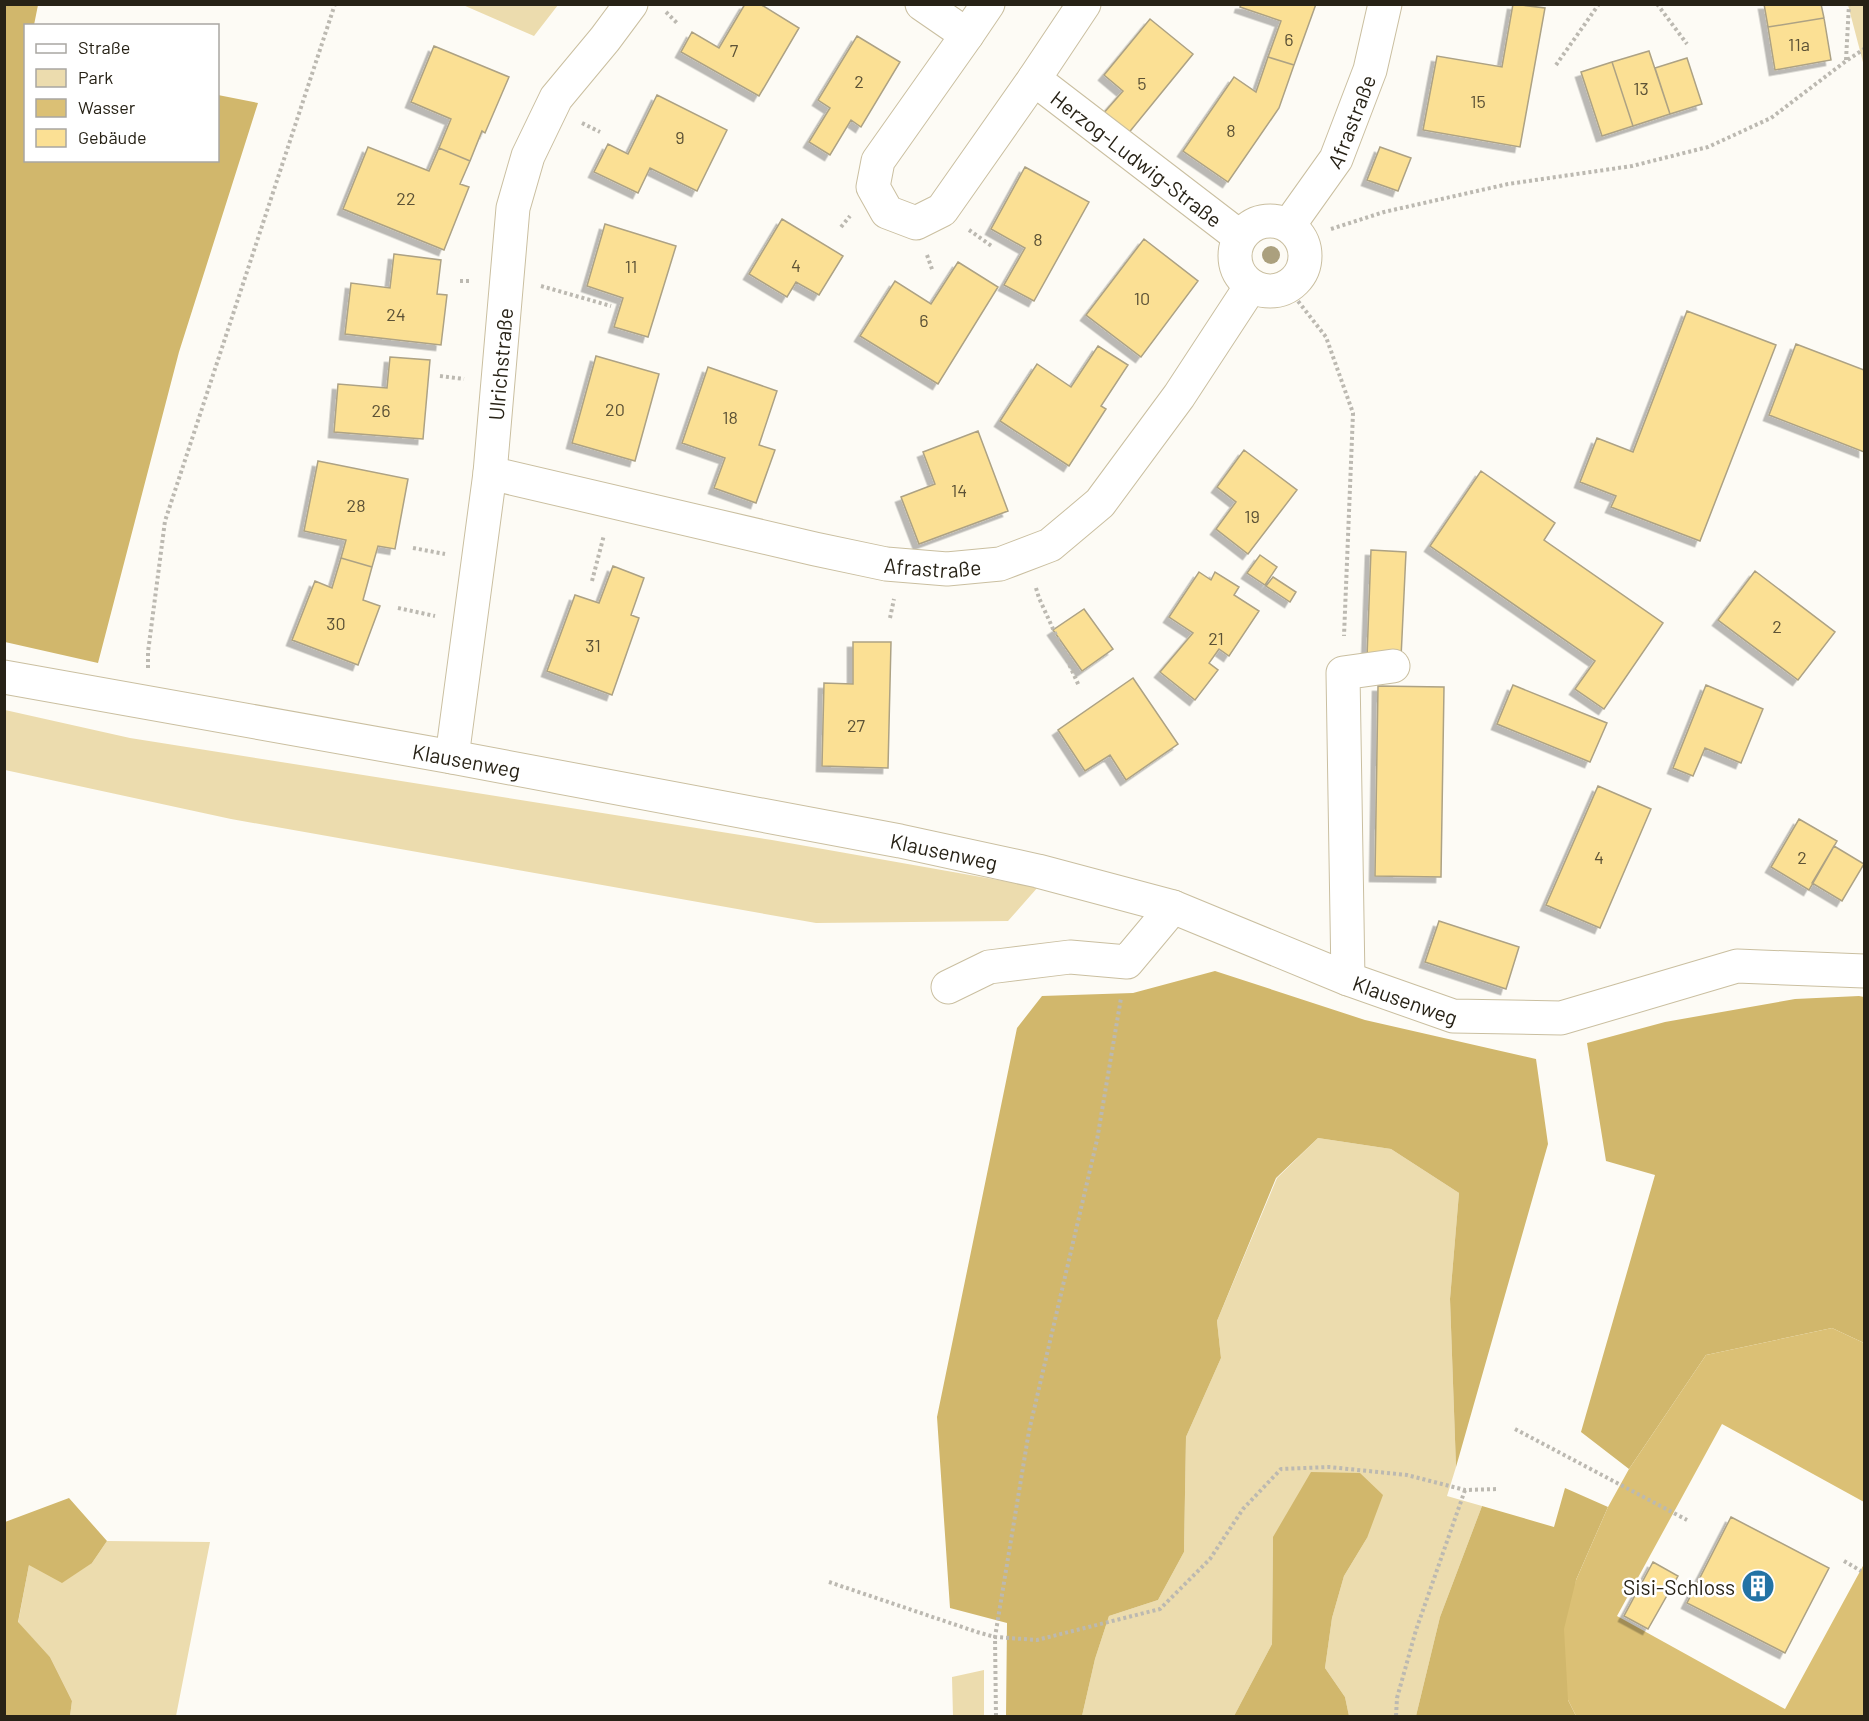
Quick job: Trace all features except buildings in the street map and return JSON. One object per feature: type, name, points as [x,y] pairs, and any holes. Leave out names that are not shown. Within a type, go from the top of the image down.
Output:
[{"type":"street","name":"Ulrichstraße","points":[[452,757],[490,473],[513,208],[528,156],[556,98],[631,4]]},
{"type":"street","points":[[922,4],[967,35]]},
{"type":"street","name":"Herzog-Ludwig-Straße","points":[[988,4],[878,161],[873,187],[887,212],[916,223],[942,210],[1034,80],[1084,4]]},
{"type":"street","name":"Afrastraße","points":[[1296,232],[1336,159],[1370,70],[1385,4]]},
{"type":"street","name":"Herzog-Ludwig-Straße","points":[[1034,80],[1240,237]]},
{"type":"street","points":[[1272,220],[1296,232],[1306,257],[1300,274],[1287,287],[1269,291],[1251,286],[1239,272],[1235,254],[1240,237],[1254,224],[1272,220]]},
{"type":"street","name":"Afrastraße","points":[[490,473],[886,564],[947,569],[1000,564],[1050,545],[1100,503],[1179,396],[1251,286]]},
{"type":"street","points":[[1348,979],[1343,673],[1393,666]]},
{"type":"street","name":"Klausenweg","points":[[4,677],[452,757],[911,843],[1038,871],[1173,907],[1348,979],[1453,1016],[1561,1018],[1737,966],[1864,971]]},
{"type":"street","points":[[948,987],[989,968],[1000,966],[1070,957],[1127,962],[1173,907]]},
{"type":"path","points":[[148,702],[148,652],[165,520],[335,4]]},
{"type":"path","points":[[1556,65],[1599,4]]},
{"type":"path","points":[[1657,4],[1688,44]]},
{"type":"path","points":[[1846,61],[1849,4]]},
{"type":"path","points":[[665,11],[678,24]]},
{"type":"path","points":[[1296,232],[1508,184],[1632,166],[1708,147],[1771,118],[1864,49]]},
{"type":"path","points":[[1287,287],[1326,337],[1353,413],[1343,673]]},
{"type":"path","points":[[592,580],[613,502]]},
{"type":"path","points":[[1028,553],[1039,598],[1079,686]]},
{"type":"path","points":[[996,1716],[995,1637],[1029,1431],[1097,1140],[1127,962]]},
{"type":"path","points":[[1515,1429],[1687,1520]]},
{"type":"path","points":[[829,1582],[995,1637],[1037,1640],[1160,1609],[1210,1559],[1243,1509],[1281,1469],[1329,1467],[1407,1475],[1465,1490],[1499,1489]]},
{"type":"path","points":[[1396,1716],[1397,1698],[1416,1630],[1465,1490]]},
{"type":"path","points":[[1844,1561],[1861,1571]]},
{"type":"green space","points":[[463,5],[558,5],[534,36]]},
{"type":"green space","points":[[1848,5],[1864,5],[1864,66]]},
{"type":"green space","points":[[5,710],[130,738],[772,840],[1038,887],[1008,921],[816,923],[231,819],[5,770]]},
{"type":"green space","points":[[1318,1138],[1391,1149],[1459,1193],[1450,1299],[1456,1467],[1447,1496],[1482,1506],[1440,1617],[1416,1716],[1349,1716],[1345,1697],[1325,1668],[1332,1618],[1344,1576],[1367,1538],[1273,1537],[1272,1644],[1234,1716],[1082,1716],[1095,1659],[1109,1616],[1158,1600],[1184,1552],[1186,1437],[1221,1358],[1217,1321],[1277,1178]]},
{"type":"green space","points":[[107,1541],[210,1542],[176,1716],[70,1716],[72,1701],[50,1657],[18,1623],[29,1565],[92,1563]]},
{"type":"green space","points":[[984,1670],[984,1716],[953,1716],[952,1677]]},
{"type":"shaded area","points":[[5,4],[38,5],[34,24],[24,24],[24,162],[219,162],[219,95],[258,103],[179,352],[98,663],[5,642]]},
{"type":"shaded area","points":[[1215,971],[1365,1020],[1536,1059],[1548,1144],[1456,1467],[1450,1299],[1459,1193],[1391,1149],[1318,1138],[1276,1178],[1217,1321],[1221,1358],[1186,1437],[1184,1552],[1158,1600],[1109,1616],[1095,1659],[1082,1716],[1006,1716],[1007,1623],[950,1608],[937,1417],[1017,1028],[1042,996],[1133,993]]},
{"type":"shaded area","points":[[1864,997],[1864,1343],[1832,1328],[1706,1355],[1629,1469],[1581,1432],[1655,1175],[1606,1161],[1587,1043],[1665,1022],[1795,999]]},
{"type":"shaded area","points":[[1311,1472],[1360,1473],[1383,1495],[1367,1538],[1344,1576],[1332,1618],[1325,1668],[1345,1697],[1349,1716],[1234,1716],[1272,1644],[1273,1537]]},
{"type":"shaded area","points":[[1565,1488],[1608,1507],[1576,1580],[1568,1700],[1576,1716],[1416,1716],[1440,1617],[1482,1506],[1554,1527]]},
{"type":"shaded area","points":[[69,1498],[107,1541],[92,1563],[62,1583],[29,1565],[18,1622],[50,1657],[72,1701],[70,1716],[5,1716],[5,1522]]},
{"type":"water","points":[[1832,1328],[1864,1343],[1864,1502],[1722,1424],[1617,1616],[1785,1709],[1864,1564],[1864,1716],[1576,1716],[1568,1700],[1564,1629],[1576,1580],[1608,1507],[1629,1469],[1706,1355]]},
{"type":"place","name":"Sisi-Schloss","points":[[1758,1586]]}]
